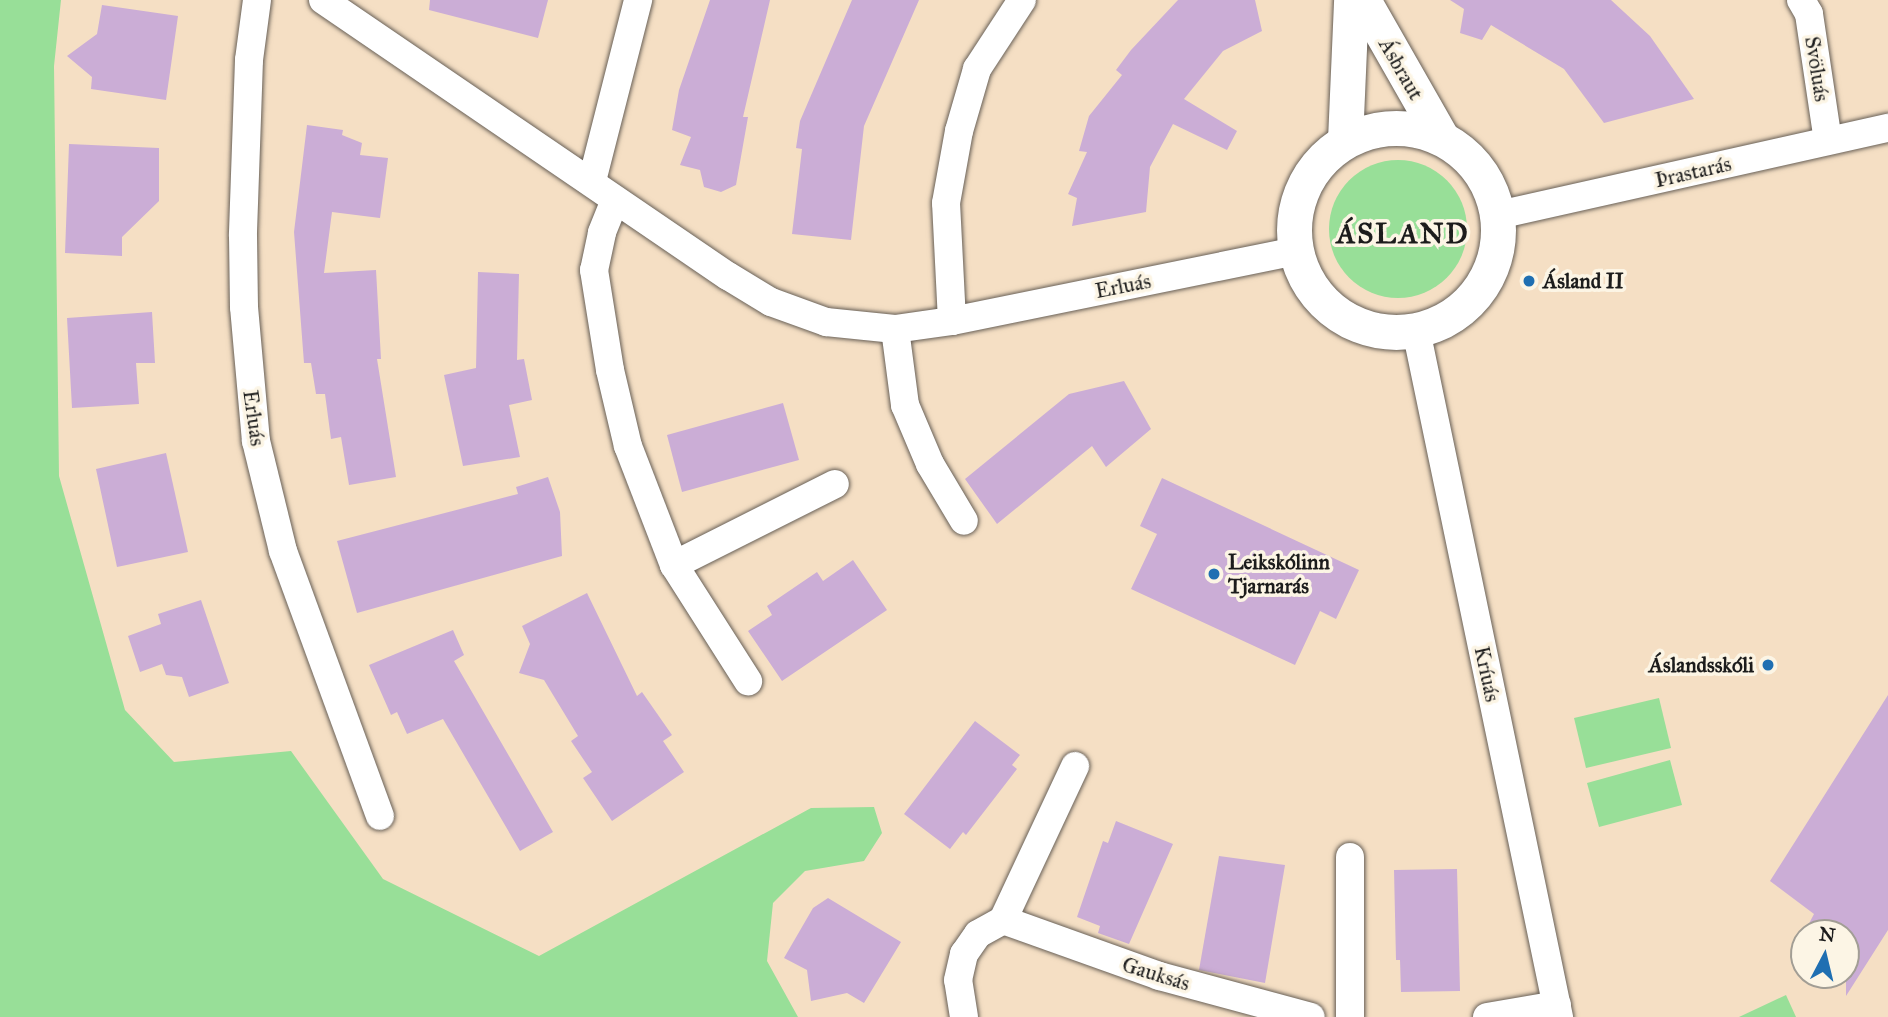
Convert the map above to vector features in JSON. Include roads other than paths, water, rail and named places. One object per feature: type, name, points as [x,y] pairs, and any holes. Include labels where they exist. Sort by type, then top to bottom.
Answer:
[{"type":"street","name":"Erluás","points":[[257,0],[249,60],[243,236],[244,319],[256,441],[283,551],[380,816]]},
{"type":"street","name":"Erluás","points":[[323,0],[592,181],[615,200],[771,302],[826,322],[895,329],[952,321],[1295,251]]},
{"type":"street","points":[[592,181],[638,0]]},
{"type":"street","points":[[952,321],[946,203],[959,131],[977,69],[1022,0]]},
{"type":"street","name":"Ásbraut","points":[[1345,140],[1351,0]]},
{"type":"street","name":"Ásbraut","points":[[1363,0],[1441,137]]},
{"type":"street","name":"Svöluás","points":[[1801,0],[1809,14],[1828,141]]},
{"type":"street","points":[[1409,128],[1441,137],[1468,156],[1488,184],[1497,215],[1495,257],[1469,302],[1445,320],[1416,330],[1384,332],[1353,323],[1326,306],[1313,289],[1295,251],[1293,218],[1302,187],[1320,160],[1345,140],[1376,129],[1409,128]]},
{"type":"street","name":"Þrastarás","points":[[1497,215],[1888,128]]},
{"type":"street","points":[[615,200],[602,233],[594,270],[610,370],[628,446],[674,565],[748,681]]},
{"type":"street","points":[[895,329],[905,405],[930,464],[964,521]]},
{"type":"street","name":"Kríuás","points":[[1416,330],[1558,1011]]},
{"type":"street","points":[[674,565],[835,484]]},
{"type":"street","points":[[964,1017],[958,980],[964,954],[978,934],[1003,920],[1075,766]]},
{"type":"street","points":[[1350,857],[1350,1017]]},
{"type":"street","name":"Gauksás","points":[[1003,920],[1159,976],[1311,1017]]},
{"type":"street","points":[[1488,1017],[1558,1011]]},
{"type":"place","name":"Ásland II","points":[[1529,281]]},
{"type":"place","name":"Leikskólinn Tjarnarás","points":[[1214,574]]},
{"type":"place","name":"Áslandsskóli","points":[[1768,665]]},
{"type":"district","name":"ÁSLAND","points":[[1403,234]]}]
